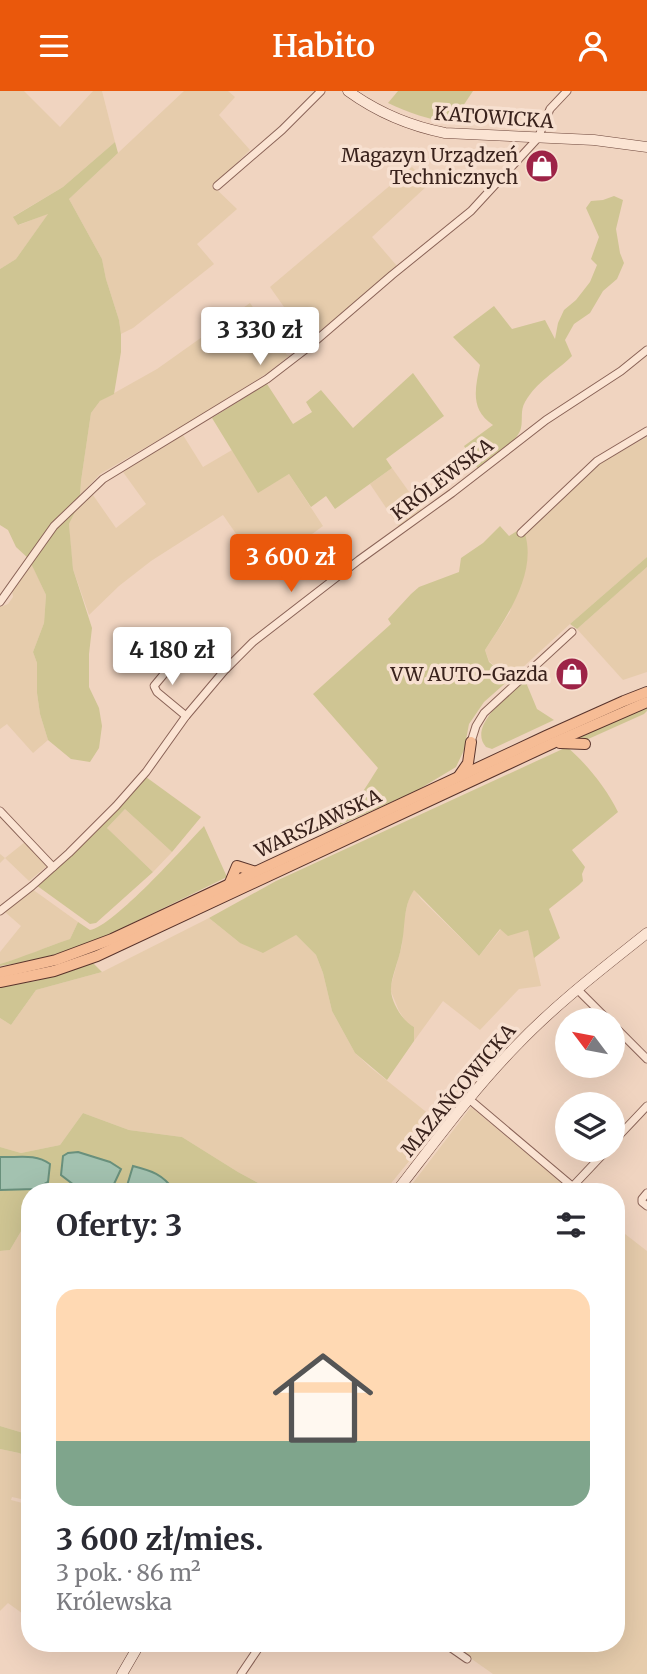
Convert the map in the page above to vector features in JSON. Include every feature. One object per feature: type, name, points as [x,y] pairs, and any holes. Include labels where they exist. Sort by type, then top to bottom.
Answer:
[{"type":"main road","name":"WARSZAWSKA","points":[[0,973],[32,967],[112,939],[229,885],[237,866],[256,872],[647,692]]},
{"type":"main road","name":"WARSZAWSKA","points":[[0,982],[54,971],[121,946],[553,743],[647,702]]},
{"type":"main road","points":[[471,742],[482,757],[501,757]]},
{"type":"main road","points":[[457,778],[468,763],[471,742]]},
{"type":"main road","points":[[553,743],[585,744]]},
{"type":"street","points":[[216,186],[282,130],[321,91]]},
{"type":"street","name":"KATOWICKA","points":[[348,91],[389,115],[426,130],[594,140],[647,147]]},
{"type":"street","points":[[0,602],[54,526],[103,479],[239,398],[289,362],[471,211],[538,138],[550,109],[567,91]]},
{"type":"street","name":"KRÓLEWSKA","points":[[0,911],[90,832],[146,772],[186,716],[240,654],[288,614],[546,420],[647,350]]},
{"type":"street","points":[[521,533],[597,461],[647,431]]},
{"type":"street","points":[[471,742],[484,713],[572,632]]},
{"type":"street","points":[[179,656],[154,686],[157,692],[186,716]]},
{"type":"street","points":[[0,811],[53,867]]},
{"type":"street","name":"MAZAŃCOWICKA","points":[[403,1183],[469,1099],[518,1043],[577,989],[647,933]]},
{"type":"street","points":[[577,989],[596,1008]]},
{"type":"street","points":[[625,1037],[647,1059]]},
{"type":"street","points":[[469,1099],[569,1183]]},
{"type":"street","points":[[625,1129],[647,1106]]},
{"type":"street","points":[[581,1183],[597,1162]]},
{"type":"street","points":[[647,1193],[642,1199],[647,1206]]},
{"type":"street","points":[[122,1674],[135,1652]]},
{"type":"street","points":[[241,1674],[256,1652]]},
{"type":"street","points":[[457,1652],[467,1659]]},
{"type":"shaded area","points":[[0,91],[24,91],[60,127],[93,91],[102,91],[115,142],[63,187],[14,216],[19,225],[49,213],[16,259],[0,269]]},
{"type":"shaded area","points":[[184,91],[228,91],[235,97],[219,115],[250,150],[213,186],[237,209],[197,244],[214,264],[133,328],[121,334],[102,259],[69,199]]},
{"type":"shaded area","points":[[398,91],[473,91],[451,124],[388,103]]},
{"type":"shaded area","points":[[115,142],[118,153],[69,199],[102,259],[121,334],[114,394],[100,401],[91,413],[80,502],[69,524],[73,569],[92,628],[89,687],[99,708],[102,726],[99,748],[90,762],[71,759],[48,740],[40,714],[37,663],[33,652],[44,623],[46,595],[29,559],[16,547],[8,530],[0,525],[0,269],[16,259],[48,214],[18,225],[13,217],[63,187]]},
{"type":"shaded area","points":[[412,167],[429,184],[372,237],[397,266],[308,341],[270,287]]},
{"type":"shaded area","points":[[614,196],[623,200],[616,229],[624,263],[617,279],[603,291],[590,313],[574,324],[565,340],[572,356],[541,382],[523,405],[521,428],[515,439],[478,469],[464,446],[493,425],[477,406],[480,365],[453,337],[494,306],[512,329],[545,320],[555,339],[564,310],[590,282],[597,265],[591,259],[599,237],[586,208],[591,201]]},
{"type":"shaded area","points":[[250,303],[287,355],[290,355],[269,372],[210,410],[100,474],[81,494],[91,413],[100,401],[157,369]]},
{"type":"shaded area","points":[[413,373],[444,416],[386,459],[392,468],[335,509],[326,496],[311,507],[289,474],[258,493],[212,418],[267,384],[293,424],[312,412],[306,402],[321,390],[353,428]]},
{"type":"shaded area","points":[[183,435],[203,467],[232,450],[258,492],[289,474],[323,526],[286,553],[273,534],[248,551],[223,515],[151,561],[119,586],[89,615],[73,569],[69,524],[77,508],[93,495],[116,528],[146,504],[123,472]]},
{"type":"shaded area","points":[[647,437],[647,557],[510,679],[489,661],[485,650],[510,612],[525,534],[599,464]]},
{"type":"shaded area","points":[[392,468],[422,510],[399,527],[370,484]]},
{"type":"shaded area","points":[[500,526],[509,536],[517,531],[525,534],[528,549],[527,565],[517,595],[485,650],[489,662],[510,679],[484,702],[469,724],[464,750],[456,767],[416,791],[317,835],[352,805],[378,768],[313,694],[391,624],[388,619],[411,594],[419,587],[459,572],[461,558],[483,543]]},
{"type":"shaded area","points":[[647,557],[647,567],[577,629],[570,624]]},
{"type":"shaded area","points":[[31,562],[46,595],[44,623],[33,652],[37,663],[40,714],[48,740],[33,753],[7,724],[0,729],[0,607],[8,604],[13,597],[12,590]]},
{"type":"shaded area","points":[[647,567],[647,672],[623,680],[577,629]]},
{"type":"shaded area","points":[[525,680],[537,709],[554,720],[492,749],[486,747],[482,730],[486,720]]},
{"type":"shaded area","points":[[647,706],[644,714],[586,740],[570,739]]},
{"type":"shaded area","points":[[567,747],[596,777],[618,812],[572,850],[585,867],[583,881],[549,909],[560,938],[534,958],[528,930],[508,936],[500,929],[479,956],[414,890],[406,911],[403,941],[391,991],[399,1012],[414,1027],[414,1041],[387,1080],[355,1053],[332,1011],[316,955],[296,935],[263,953],[240,943],[209,918],[276,881]]},
{"type":"shaded area","points":[[146,777],[201,817],[172,852],[125,809],[107,828],[153,872],[96,923],[90,924],[36,885],[93,835]]},
{"type":"shaded area","points":[[125,809],[172,852],[153,872],[107,828]]},
{"type":"shaded area","points":[[204,826],[227,877],[104,937],[60,953],[0,966],[70,939],[78,922],[90,930],[101,925],[131,901]]},
{"type":"shaded area","points":[[25,842],[47,866],[29,881],[5,858]]},
{"type":"shaded area","points":[[32,889],[78,922],[70,939],[0,964],[0,952],[21,926],[5,912]]},
{"type":"shaded area","points":[[414,889],[479,956],[501,929],[528,929],[541,986],[519,989],[480,1030],[443,1001],[414,1041],[414,1027],[407,1023],[399,1011],[390,989],[402,945],[409,898]]},
{"type":"shaded area","points":[[209,918],[240,943],[284,940],[296,935],[316,955],[332,1011],[355,1053],[440,1123],[391,1183],[258,1183],[182,1137],[129,1130],[83,1113],[60,1145],[21,1153],[0,1147],[0,1018],[11,1025],[36,990],[102,972]]},
{"type":"shaded area","points":[[93,963],[102,972],[36,990],[11,1025],[0,1018],[0,987],[36,981]]},
{"type":"shaded area","points":[[471,1107],[562,1183],[413,1183]]},
{"type":"shaded area","points":[[83,1113],[129,1130],[182,1137],[258,1183],[21,1183],[21,1231],[10,1250],[0,1251],[0,1147],[21,1153],[60,1145]]},
{"type":"shaded area","points":[[78,1152],[110,1162],[121,1169],[114,1183],[71,1183],[61,1175],[63,1156]]},
{"type":"shaded area","points":[[0,1157],[32,1157],[50,1164],[46,1183],[21,1183],[21,1189],[0,1190]]},
{"type":"shaded area","points":[[133,1166],[151,1172],[168,1183],[128,1183]]},
{"type":"shaded area","points":[[21,1231],[21,1432],[0,1426],[0,1251],[10,1250]]},
{"type":"shaded area","points":[[625,1234],[647,1251],[647,1674],[493,1674],[462,1652],[625,1652]]},
{"type":"shaded area","points":[[0,1426],[21,1432],[21,1454],[0,1449]]},
{"type":"shaded area","points":[[0,1449],[21,1454],[21,1499],[12,1497],[11,1500],[21,1503],[21,1612],[8,1603],[0,1611]]},
{"type":"place","name":"Magazyn Urządzeń Technicznych","points":[[542,166]]},
{"type":"place","name":"VW AUTO-Gazda","points":[[572,674]]}]
